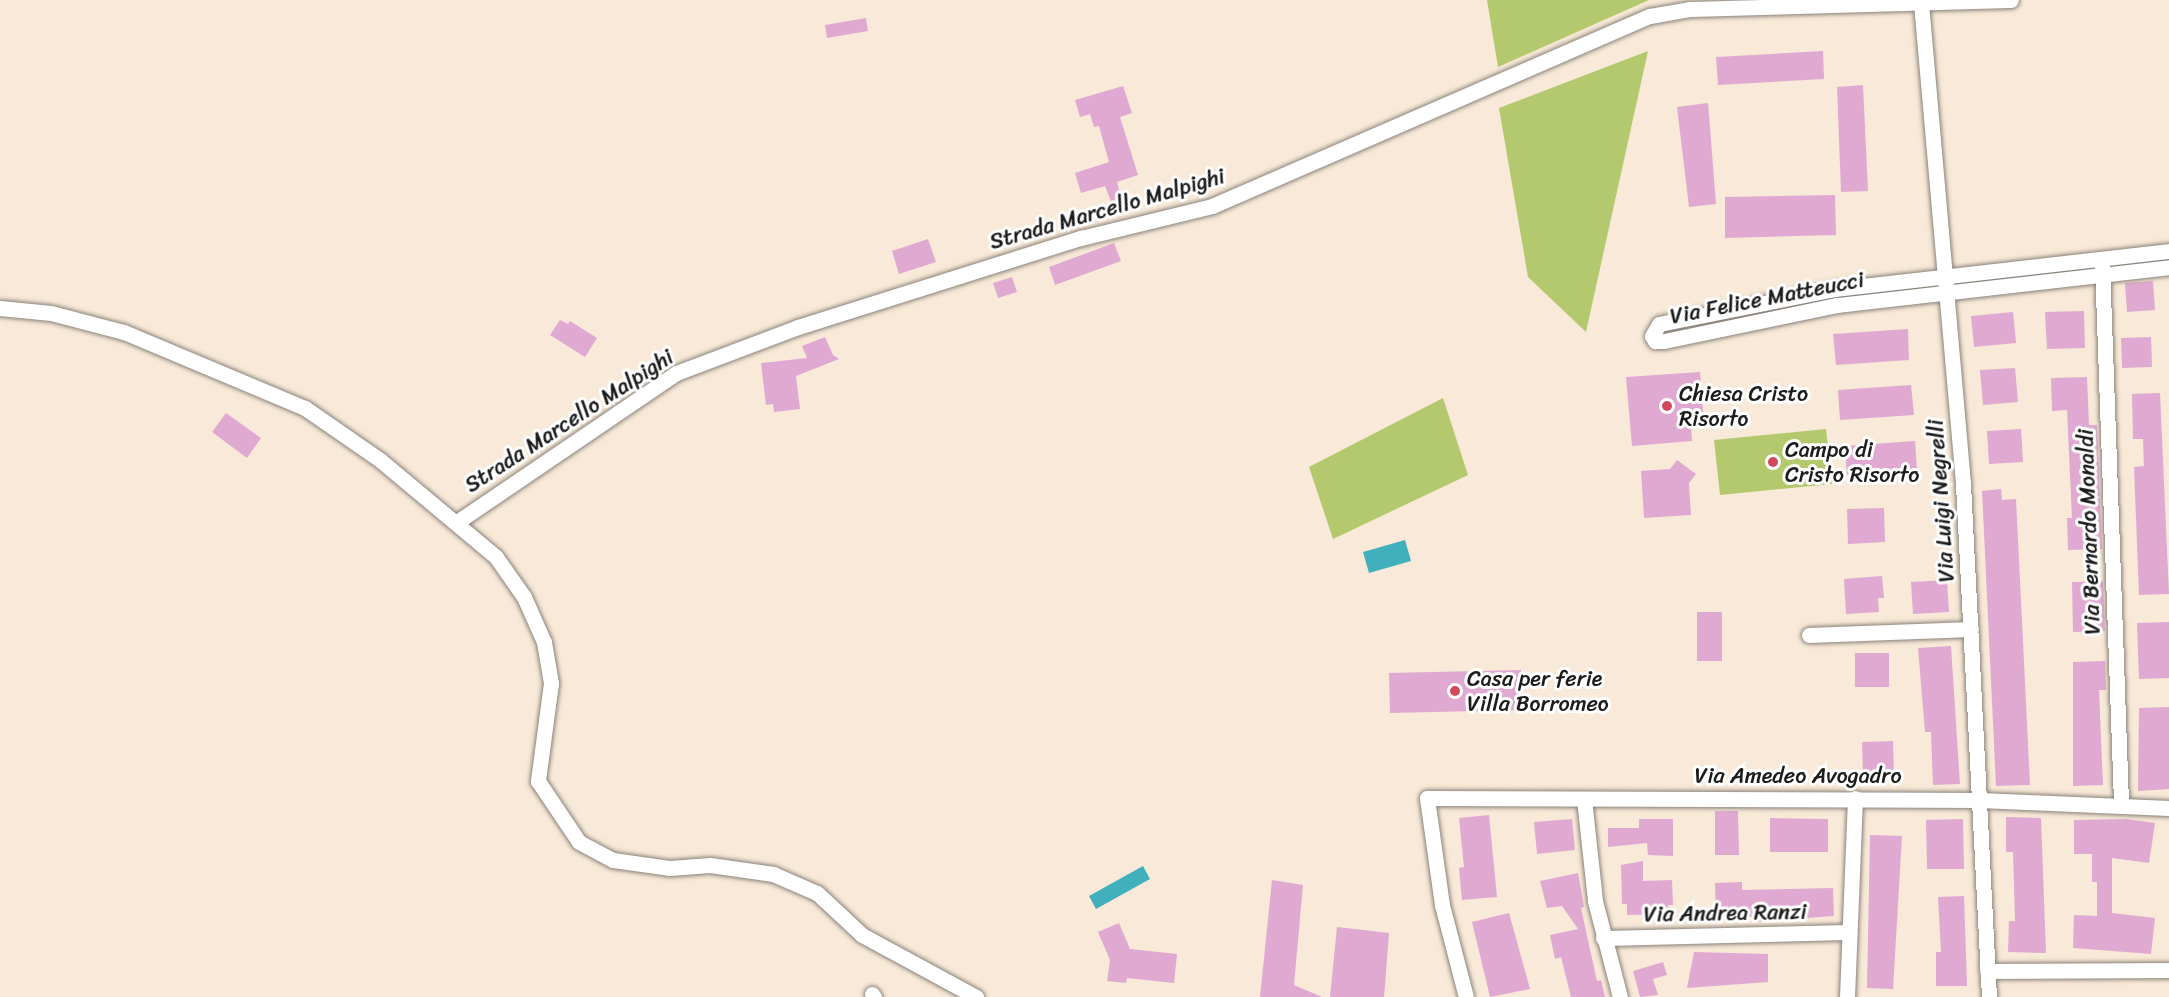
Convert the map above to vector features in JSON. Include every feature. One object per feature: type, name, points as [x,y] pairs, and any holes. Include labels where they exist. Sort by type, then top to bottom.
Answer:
[{"type":"street","name":"Strada Marcello Malpighi","points":[[457,522],[676,373],[798,327],[1081,238],[1212,206],[1616,27],[1650,16],[1690,9],[2011,0]]},
{"type":"street","name":"Via Luigi Negrelli","points":[[1921,3],[1943,276],[1949,291],[1971,628],[1989,997]]},
{"type":"street","name":"Via Felice Matteucci","points":[[2169,251],[1835,289],[1659,324],[1652,336],[1655,341],[1664,341],[1837,305],[2169,267]]},
{"type":"street","name":"Via Bernardo Monaldi","points":[[2102,258],[2121,804]]},
{"type":"street","points":[[0,308],[51,313],[124,332],[305,408],[380,460],[457,522],[496,557],[524,597],[544,642],[551,683],[538,781],[579,842],[614,860],[670,868],[710,865],[773,874],[817,892],[862,935],[976,997]]},
{"type":"street","points":[[1809,635],[1971,628]]},
{"type":"street","name":"Via Amedeo Avogadro","points":[[1466,997],[1442,905],[1427,798],[1855,798],[2121,804],[2169,808]]},
{"type":"street","points":[[1846,997],[1855,798]]},
{"type":"street","points":[[1584,799],[1603,938],[1620,997]]},
{"type":"street","name":"Via Andrea Ranzi","points":[[1603,938],[1849,932]]},
{"type":"street","points":[[1988,971],[2169,970]]},
{"type":"green space","points":[[1487,0],[1649,0],[1498,67]]},
{"type":"green space","points":[[1648,51],[1586,332],[1528,277],[1499,108]]},
{"type":"green space","points":[[1443,398],[1468,475],[1333,539],[1309,467]]},
{"type":"green space","name":"Campo di Cristo Risorto","points":[[1826,429],[1832,484],[1720,495],[1714,440]]},
{"type":"water","points":[[1405,540],[1411,561],[1369,573],[1363,552]]},
{"type":"water","points":[[1143,866],[1150,879],[1096,909],[1089,896]]},
{"type":"building","points":[[866,18],[868,31],[827,38],[825,25]]},
{"type":"building","points":[[1823,51],[1824,79],[1718,85],[1716,57]]},
{"type":"building","points":[[1863,85],[1868,191],[1841,192],[1837,87]]},
{"type":"building","points":[[1123,86],[1132,113],[1120,117],[1138,175],[1117,182],[1124,209],[1115,212],[1105,186],[1081,193],[1075,173],[1109,162],[1099,126],[1094,127],[1090,114],[1080,117],[1075,100]]},
{"type":"building","points":[[1708,103],[1716,204],[1689,207],[1677,107]]},
{"type":"building","points":[[1835,195],[1836,235],[1725,238],[1725,197]]},
{"type":"building","points":[[928,239],[936,262],[899,274],[892,251]]},
{"type":"building","points":[[1114,243],[1121,261],[1055,285],[1049,267]]},
{"type":"building","points":[[1012,277],[1017,292],[998,298],[993,283]]},
{"type":"building","points":[[2153,281],[2155,310],[2127,312],[2125,283]]},
{"type":"building","points":[[2084,311],[2085,348],[2047,349],[2045,312]]},
{"type":"building","points":[[2013,312],[2016,343],[1974,347],[1971,316]]},
{"type":"building","points":[[560,320],[568,324],[570,321],[597,338],[585,357],[550,335]]},
{"type":"building","points":[[1908,329],[1909,360],[1836,365],[1833,334]]},
{"type":"building","points":[[825,337],[833,355],[839,359],[796,376],[800,409],[774,412],[773,404],[766,405],[761,363],[807,358],[802,346]]},
{"type":"building","points":[[2151,337],[2152,367],[2122,368],[2121,338]]},
{"type":"building","points":[[2015,368],[2018,402],[1983,405],[1980,370]]},
{"type":"building","points":[[1700,372],[1703,412],[1690,413],[1692,441],[1632,446],[1626,377]]},
{"type":"building","points":[[2087,377],[2089,425],[2097,425],[2102,549],[2068,550],[2067,518],[2072,518],[2067,410],[2052,411],[2051,378]]},
{"type":"building","points":[[1911,385],[1914,415],[1840,420],[1838,390]]},
{"type":"building","points":[[2160,393],[2169,594],[2139,595],[2134,467],[2144,466],[2143,439],[2133,439],[2132,394]]},
{"type":"building","points":[[226,413],[261,438],[247,458],[212,432]]},
{"type":"building","points":[[2021,429],[2023,462],[1989,464],[1987,431]]},
{"type":"building","points":[[1915,441],[1917,471],[1847,475],[1845,446]]},
{"type":"building","points":[[1677,460],[1696,474],[1689,483],[1691,515],[1644,518],[1641,471],[1670,469]]},
{"type":"building","points":[[2001,489],[2002,500],[2016,499],[2030,785],[1996,786],[1982,491]]},
{"type":"building","points":[[1884,508],[1885,542],[1848,544],[1847,509]]},
{"type":"building","points":[[1882,576],[1884,598],[1878,598],[1879,612],[1846,614],[1844,579]]},
{"type":"building","points":[[1947,580],[1949,612],[1913,614],[1911,582]]},
{"type":"building","points":[[2103,581],[2105,631],[2073,632],[2072,582]]},
{"type":"building","points":[[1697,612],[1722,612],[1722,661],[1697,661]]},
{"type":"building","points":[[2169,622],[2169,678],[2139,679],[2137,623]]},
{"type":"building","points":[[1951,646],[1960,784],[1933,785],[1931,732],[1925,732],[1918,648]]},
{"type":"building","points":[[1855,653],[1889,653],[1889,687],[1855,687]]},
{"type":"building","points":[[2105,661],[2106,690],[2099,690],[2103,785],[2073,786],[2073,662]]},
{"type":"building","name":"Casa per ferie Villa Borromeo","points":[[1521,670],[1521,710],[1390,713],[1389,673]]},
{"type":"building","points":[[2169,707],[2169,789],[2138,791],[2139,708]]},
{"type":"building","points":[[1893,741],[1894,776],[1863,776],[1862,742]]},
{"type":"building","points":[[1715,811],[1738,811],[1739,855],[1715,855]]},
{"type":"building","points":[[1489,815],[1497,897],[1462,900],[1459,868],[1464,867],[1459,818]]},
{"type":"building","points":[[2006,817],[2041,818],[2046,953],[2008,952],[2009,921],[2015,921],[2013,852],[2006,852]]},
{"type":"building","points":[[1770,818],[1828,819],[1828,852],[1770,852]]},
{"type":"building","points":[[1572,819],[1575,850],[1537,854],[1534,822]]},
{"type":"building","points":[[1639,819],[1673,819],[1673,856],[1648,855],[1647,843],[1608,847],[1608,828],[1639,828]]},
{"type":"building","points":[[1963,819],[1964,869],[1927,869],[1926,820]]},
{"type":"building","points":[[2126,819],[2155,823],[2149,863],[2112,858],[2112,913],[2155,918],[2151,954],[2073,948],[2074,915],[2097,916],[2097,882],[2092,882],[2092,854],[2074,854],[2074,820]]},
{"type":"building","points":[[1870,835],[1902,836],[1893,989],[1867,988]]},
{"type":"building","points":[[1643,861],[1643,881],[1672,880],[1673,905],[1668,905],[1668,914],[1627,915],[1627,904],[1622,904],[1621,865]]},
{"type":"building","points":[[1578,873],[1584,907],[1581,908],[1597,981],[1601,980],[1605,997],[1571,997],[1561,957],[1555,959],[1550,935],[1578,929],[1562,906],[1547,908],[1540,881]]},
{"type":"building","points":[[1272,880],[1303,885],[1294,985],[1322,997],[1260,997]]},
{"type":"building","points":[[1742,882],[1742,890],[1833,888],[1834,916],[1757,922],[1757,917],[1716,917],[1715,883]]},
{"type":"building","points":[[1964,896],[1967,986],[1936,986],[1936,952],[1941,952],[1938,897]]},
{"type":"building","points":[[1509,913],[1530,989],[1490,997],[1472,922]]},
{"type":"building","points":[[1119,923],[1130,949],[1177,954],[1174,983],[1127,978],[1126,983],[1107,981],[1110,960],[1098,932]]},
{"type":"building","points":[[1337,927],[1389,933],[1384,997],[1330,997]]},
{"type":"building","points":[[1694,952],[1768,954],[1768,982],[1687,988]]},
{"type":"building","points":[[1663,962],[1667,975],[1653,979],[1658,995],[1640,997],[1633,971]]},
{"type":"place","name":"Chiesa Cristo Risorto","points":[[1667,406]]},
{"type":"place","name":"Campo di Cristo Risorto","points":[[1773,462]]},
{"type":"place","name":"Casa per ferie Villa Borromeo","points":[[1455,691]]}]
